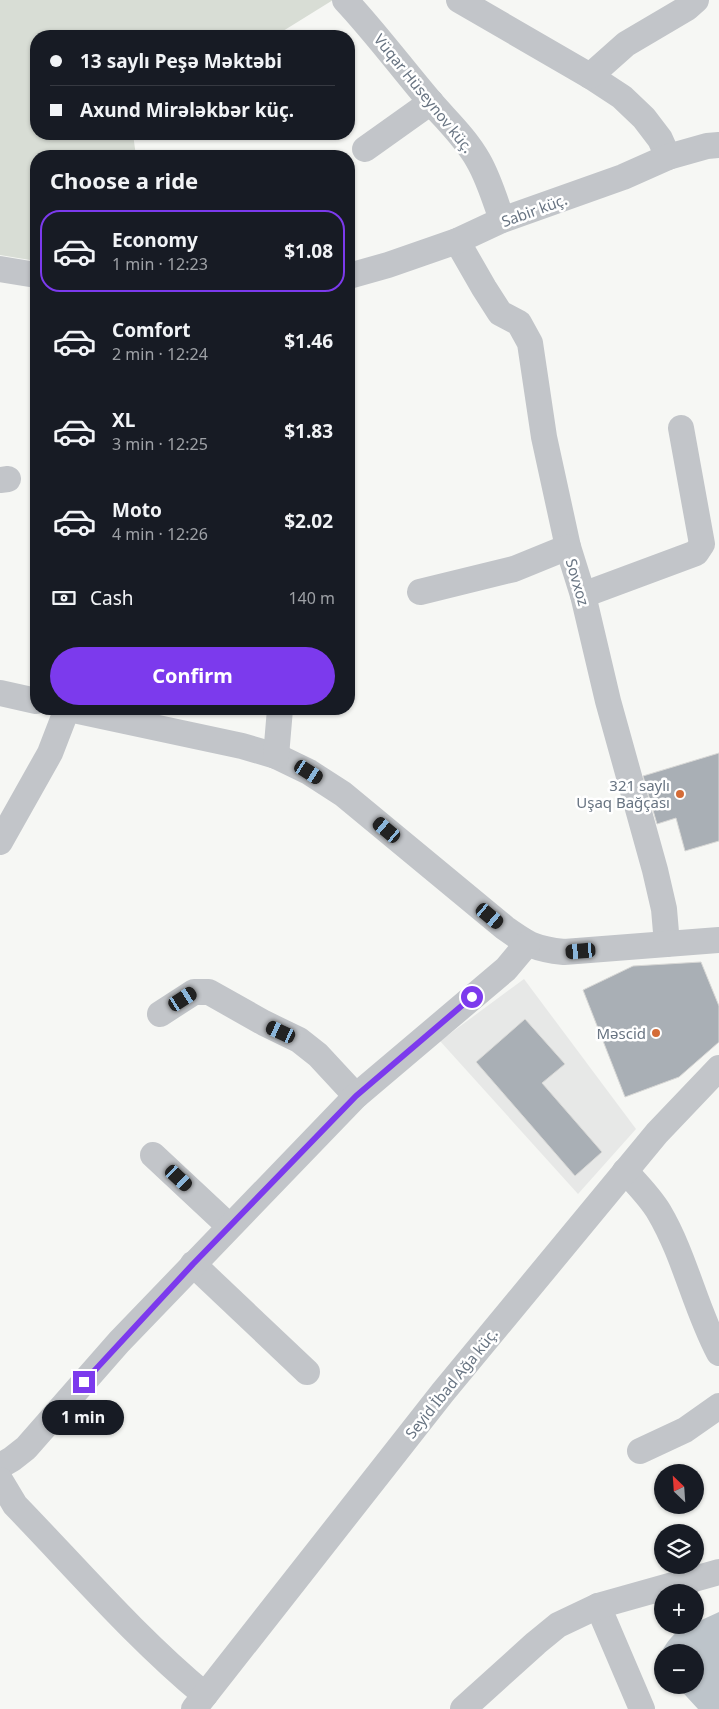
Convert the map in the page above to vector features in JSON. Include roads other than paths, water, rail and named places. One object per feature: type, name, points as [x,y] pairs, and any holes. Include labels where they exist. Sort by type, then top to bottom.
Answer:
[{"type":"street","name":"Vüqar Hüseynov küç.","points":[[345,0],[460,134],[477,159],[489,183],[502,220]]},
{"type":"street","points":[[459,0],[590,76],[622,97],[644,118],[660,139],[668,157]]},
{"type":"street","points":[[590,76],[626,44],[687,8],[696,0]]},
{"type":"street","points":[[365,149],[431,102]]},
{"type":"street","name":"Sabir küç.","points":[[355,274],[457,241],[502,220],[624,177],[668,157],[707,146],[719,145]]},
{"type":"street","name":"Sovxoz","points":[[457,241],[500,313],[519,323],[530,343],[544,437],[568,547],[583,595],[610,710],[660,889],[667,944]]},
{"type":"street","points":[[0,269],[30,274]]},
{"type":"street","points":[[583,595],[696,553],[702,544],[681,428]]},
{"type":"street","points":[[420,592],[514,569],[568,547]]},
{"type":"street","points":[[0,693],[30,700]]},
{"type":"street","points":[[0,842],[50,753],[66,715]]},
{"type":"street","points":[[96,715],[242,746],[276,756],[309,772],[343,794],[505,928],[527,944],[541,950],[564,952],[719,940]]},
{"type":"street","points":[[276,756],[279,715]]},
{"type":"street","points":[[0,1466],[26,1448],[119,1342],[356,1096],[506,969],[527,944]]},
{"type":"street","points":[[160,1014],[194,992],[209,992],[299,1040],[318,1055],[356,1096]]},
{"type":"street","name":"Seyid İbad Ağa küç.","points":[[200,1702],[390,1459],[625,1171],[657,1133],[719,1068]]},
{"type":"street","points":[[153,1155],[229,1226]]},
{"type":"street","points":[[625,1171],[658,1211],[672,1236],[707,1332],[719,1353]]},
{"type":"street","points":[[193,1264],[307,1372]]},
{"type":"street","points":[[640,1451],[685,1430],[719,1406]]},
{"type":"street","points":[[0,1480],[15,1505],[180,1674],[200,1702]]},
{"type":"street","points":[[463,1709],[558,1625],[598,1606],[719,1572]]},
{"type":"street","points":[[598,1606],[642,1709]]},
{"type":"place","name":"321 saylı Uşaq Bağçası","points":[[680,794]]},
{"type":"place","name":"Məscid","points":[[656,1033]]}]
